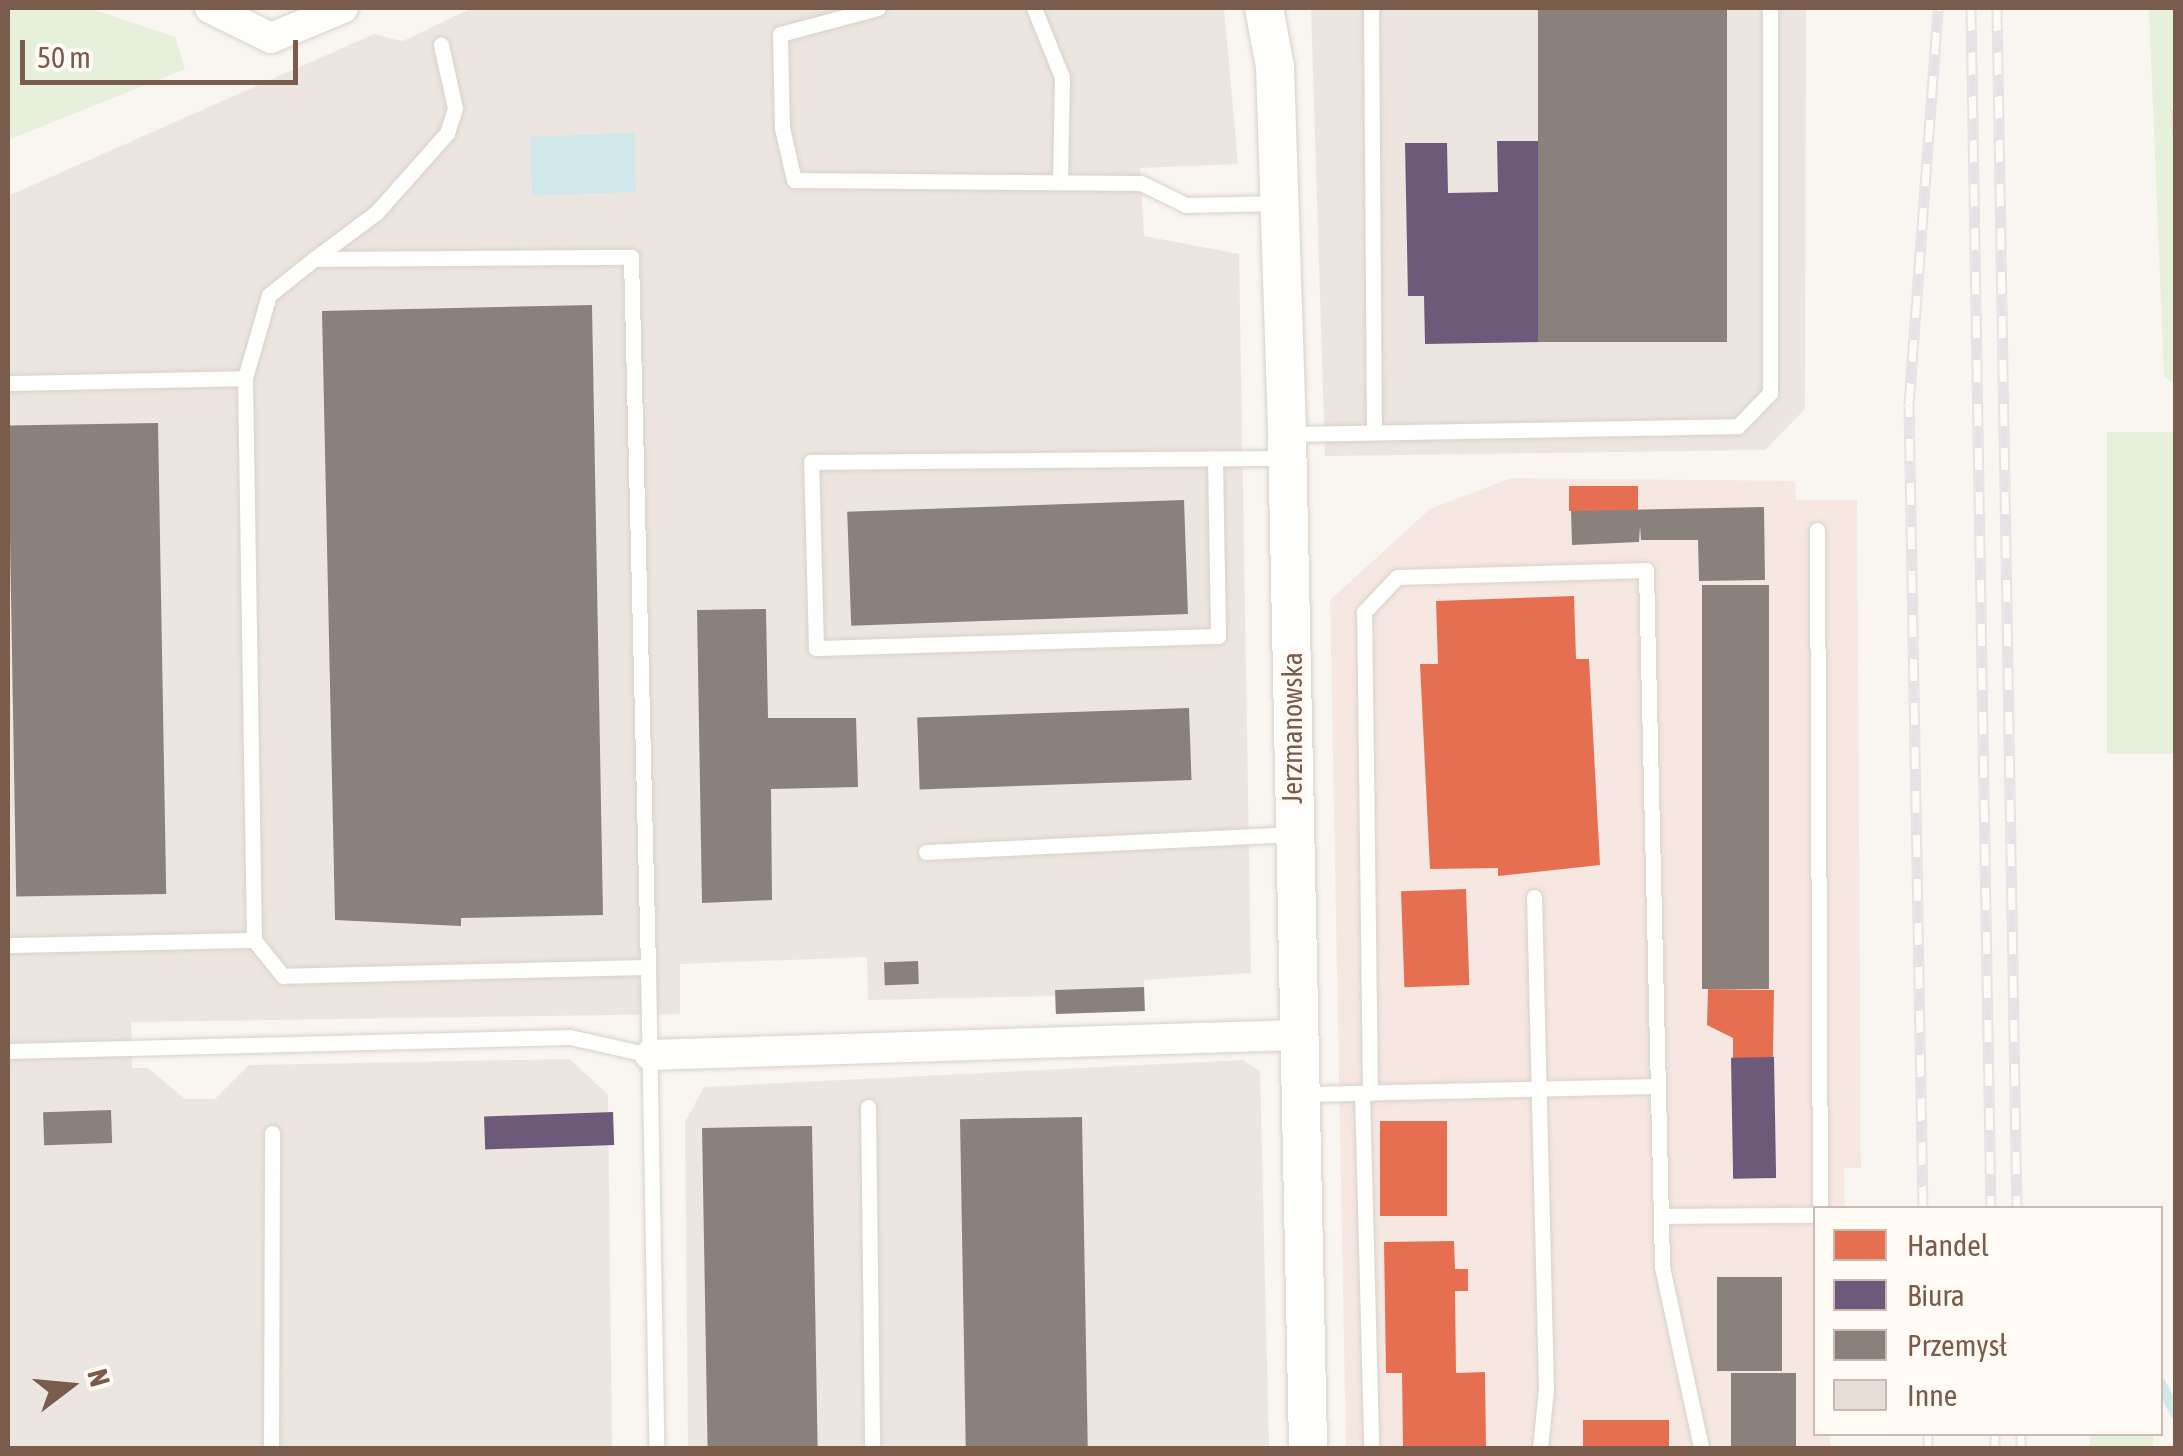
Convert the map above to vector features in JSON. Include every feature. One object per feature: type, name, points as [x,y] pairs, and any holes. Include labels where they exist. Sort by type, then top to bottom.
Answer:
[{"type":"street","points":[[210,8],[270,38],[343,8]]},
{"type":"street","name":"Jerzmanowska","points":[[1264,8],[1280,203],[1288,446],[1292,834],[1308,1448]]},
{"type":"street","points":[[650,1055],[1298,1034]]},
{"type":"lane","points":[[878,8],[780,34],[782,128],[794,180],[1141,183],[1186,205],[1280,203]]},
{"type":"lane","points":[[1034,8],[1062,77],[1060,182]]},
{"type":"lane","points":[[1371,8],[1374,432]]},
{"type":"lane","points":[[1215,459],[1218,636],[816,648],[811,462],[1215,459],[1374,432],[1738,426],[1770,393],[1770,8]]},
{"type":"lane","points":[[441,45],[455,108],[447,133],[376,213],[270,295],[245,378],[254,940],[283,976],[648,966]]},
{"type":"lane","points":[[314,259],[630,257],[656,1448]]},
{"type":"lane","points":[[8,383],[245,378]]},
{"type":"lane","points":[[1818,530],[1820,1206]]},
{"type":"lane","points":[[1370,1448],[1364,612],[1397,577],[1646,570],[1662,1267],[1702,1448]]},
{"type":"lane","points":[[926,852],[1292,834]]},
{"type":"lane","points":[[1534,897],[1534,1090],[1546,1389],[1540,1448]]},
{"type":"lane","points":[[8,945],[254,940]]},
{"type":"lane","points":[[8,1051],[570,1038],[650,1055]]},
{"type":"lane","points":[[1299,1094],[1656,1086]]},
{"type":"lane","points":[[868,1107],[872,1448]]},
{"type":"lane","points":[[271,1448],[272,1133]]},
{"type":"lane","points":[[1661,1216],[1813,1215]]},
{"type":"shaded area","points":[[472,8],[1224,8],[1238,164],[1140,168],[1144,236],[1239,254],[1251,973],[1144,980],[1145,1011],[1056,1013],[1055,996],[868,1000],[867,957],[680,964],[680,1014],[131,1022],[132,1068],[148,1068],[185,1099],[215,1099],[249,1065],[570,1059],[608,1095],[612,1448],[8,1448],[8,196],[374,34],[403,41]]},
{"type":"shaded area","points":[[1311,8],[1806,8],[1805,409],[1765,450],[1325,456]]},
{"type":"shaded area","points":[[1511,478],[1795,481],[1796,500],[1857,500],[1861,1168],[1844,1168],[1845,1206],[1813,1206],[1813,1436],[1829,1436],[1831,1448],[1346,1448],[1330,600],[1430,509]]},
{"type":"shaded area","points":[[1243,1060],[1260,1071],[1269,1448],[688,1448],[685,1122],[704,1087]]},
{"type":"green space","points":[[8,8],[89,8],[175,37],[185,69],[8,140]]},
{"type":"green space","points":[[2149,8],[2175,8],[2175,386],[2164,376]]},
{"type":"green space","points":[[2107,432],[2175,432],[2175,754],[2107,754]]},
{"type":"green space","points":[[2090,1436],[2153,1436],[2153,1448],[2090,1448]]},
{"type":"water","points":[[634,133],[636,192],[532,196],[530,137]]},
{"type":"building: Handel","points":[[1569,486],[1638,486],[1638,511],[1569,511]]},
{"type":"building: Handel","points":[[1574,596],[1576,659],[1589,659],[1600,865],[1498,876],[1498,868],[1430,869],[1420,664],[1438,664],[1436,601]]},
{"type":"building: Handel","points":[[1466,889],[1469,985],[1404,987],[1401,891]]},
{"type":"building: Handel","points":[[1708,989],[1774,990],[1773,1058],[1733,1058],[1733,1038],[1707,1025]]},
{"type":"building: Handel","points":[[1380,1121],[1447,1121],[1447,1216],[1380,1216]]},
{"type":"building: Handel","points":[[1454,1241],[1455,1269],[1468,1269],[1468,1291],[1455,1291],[1456,1373],[1485,1372],[1486,1448],[1403,1448],[1402,1373],[1386,1373],[1384,1242]]},
{"type":"building: Handel","points":[[1583,1420],[1669,1420],[1669,1448],[1583,1448]]},
{"type":"building: Biura","points":[[1497,141],[1541,141],[1544,342],[1425,344],[1424,296],[1408,296],[1405,143],[1447,143],[1448,193],[1498,192]]},
{"type":"building: Biura","points":[[1774,1057],[1776,1178],[1733,1179],[1731,1058]]},
{"type":"building: Biura","points":[[613,1112],[614,1145],[485,1149],[484,1117]]},
{"type":"building: Przemysł","points":[[1538,8],[1727,8],[1727,342],[1538,342]]},
{"type":"building: Przemysł","points":[[592,305],[603,915],[461,918],[461,926],[335,920],[322,311]]},
{"type":"building: Przemysł","points":[[158,423],[166,894],[16,897],[8,426]]},
{"type":"building: Przemysł","points":[[1184,500],[1188,614],[851,626],[847,512]]},
{"type":"building: Przemysł","points":[[1764,507],[1765,580],[1699,581],[1698,540],[1641,540],[1640,526],[1639,542],[1572,545],[1571,511]]},
{"type":"building: Przemysł","points":[[1702,585],[1769,585],[1769,989],[1702,989]]},
{"type":"building: Przemysł","points":[[766,609],[768,718],[856,718],[858,787],[771,789],[772,900],[702,903],[697,610]]},
{"type":"building: Przemysł","points":[[1189,708],[1192,780],[920,789],[917,717]]},
{"type":"building: Przemysł","points":[[918,961],[919,984],[885,985],[884,962]]},
{"type":"building: Przemysł","points":[[1144,987],[1145,1011],[1056,1014],[1055,990]]},
{"type":"building: Przemysł","points":[[111,1110],[112,1143],[44,1145],[43,1112]]},
{"type":"building: Przemysł","points":[[1082,1117],[1088,1448],[966,1448],[960,1119]]},
{"type":"building: Przemysł","points":[[812,1126],[818,1448],[708,1448],[702,1128]]},
{"type":"building: Przemysł","points":[[1717,1277],[1782,1277],[1782,1371],[1717,1371]]},
{"type":"building: Przemysł","points":[[1731,1373],[1796,1373],[1796,1448],[1731,1448]]},
{"type":"building: Inne","points":[[2171,110],[2176,110],[2176,135],[2172,135]]},
{"type":"waterway","points":[[2163,1389],[2176,1415]]},
{"type":"railway","points":[[1923,1206],[1909,405],[1938,8]]},
{"type":"railway","points":[[1971,8],[1991,1206]]},
{"type":"railway","points":[[1997,8],[2017,1206]]},
{"type":"railway","points":[[1928,1436],[1928,1448]]},
{"type":"railway","points":[[1995,1436],[1995,1448]]},
{"type":"railway","points":[[2021,1436],[2021,1448]]}]
